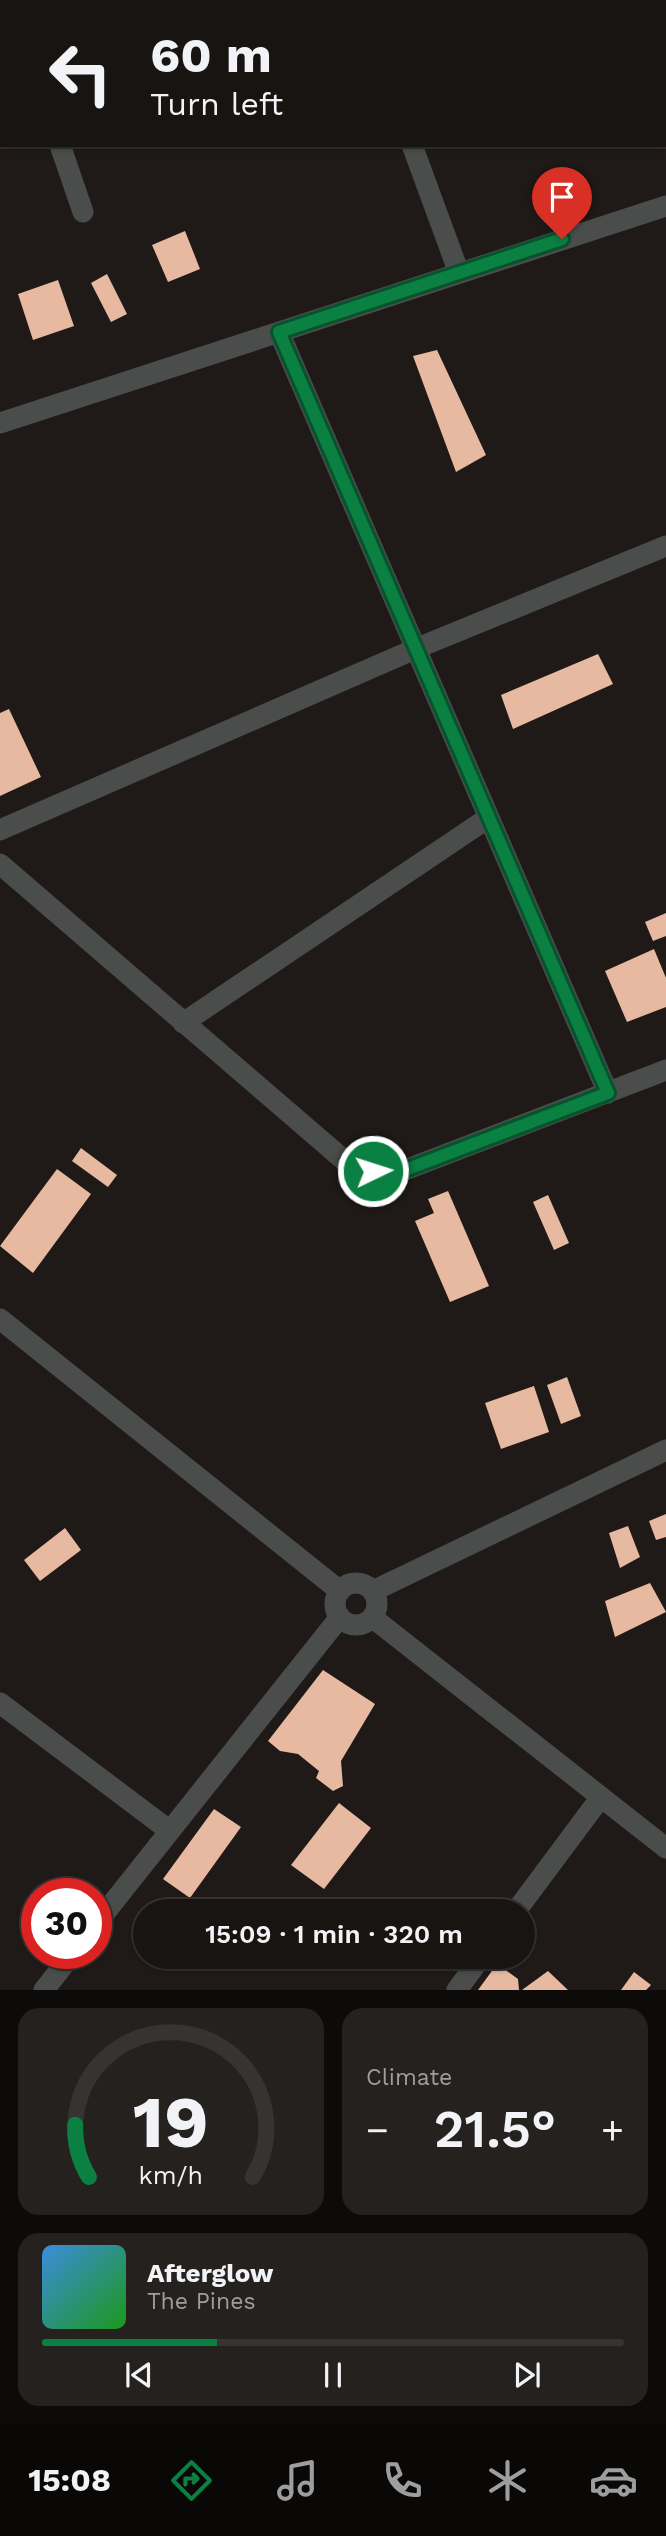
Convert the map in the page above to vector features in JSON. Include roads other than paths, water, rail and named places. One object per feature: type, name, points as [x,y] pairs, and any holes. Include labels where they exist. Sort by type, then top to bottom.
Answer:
[{"type":"street","points":[[61,147],[83,212]]},
{"type":"street","points":[[413,147],[459,273]]},
{"type":"street","points":[[0,423],[666,206]]},
{"type":"street","points":[[279,332],[608,1093]]},
{"type":"street","points":[[0,830],[415,649],[666,546]]},
{"type":"street","points":[[183,1023],[488,818]]},
{"type":"street","points":[[2,869],[345,1161],[373,1171],[397,1173],[666,1070]]},
{"type":"street","points":[[0,1319],[340,1591]]},
{"type":"street","points":[[373,1591],[666,1450]]},
{"type":"street","points":[[357,1583],[373,1591],[377,1609],[373,1618],[356,1626],[340,1617],[336,1600],[340,1591],[357,1583]]},
{"type":"street","points":[[112,1904],[340,1617]]},
{"type":"street","points":[[373,1618],[666,1849]]},
{"type":"street","points":[[0,1703],[170,1831]]},
{"type":"street","points":[[525,1899],[601,1797]]},
{"type":"street","points":[[44,1990],[60,1969]]},
{"type":"street","points":[[457,1990],[472,1969]]}]
